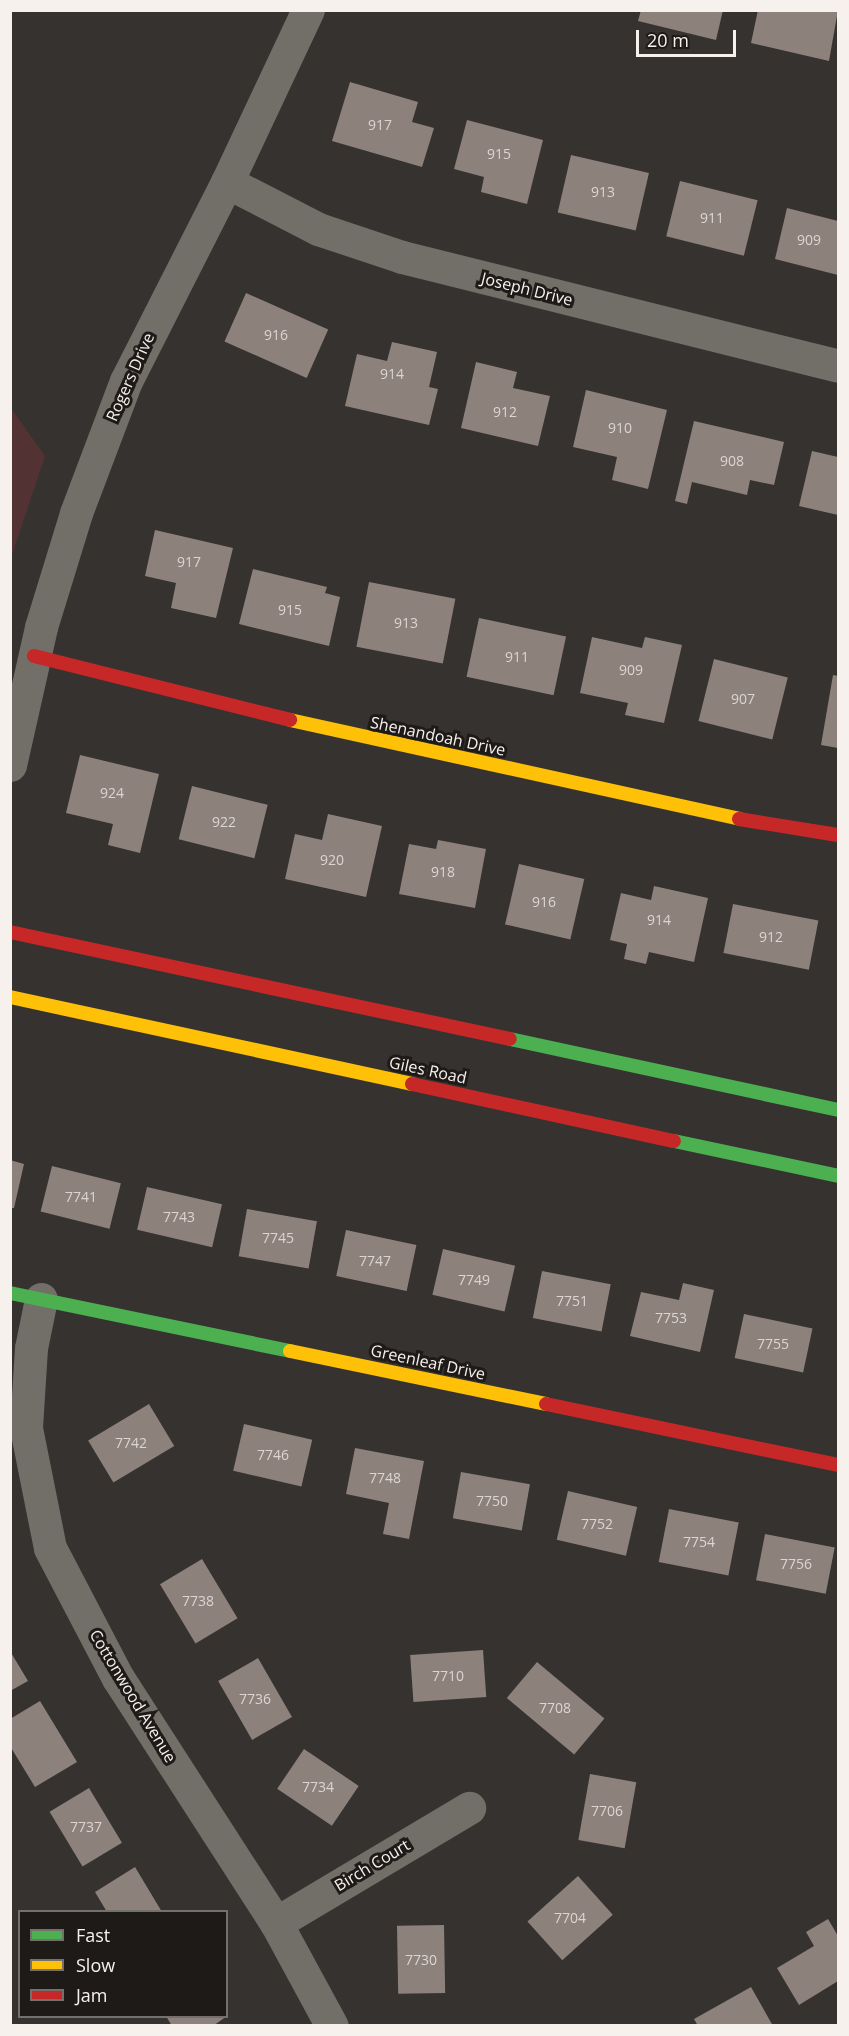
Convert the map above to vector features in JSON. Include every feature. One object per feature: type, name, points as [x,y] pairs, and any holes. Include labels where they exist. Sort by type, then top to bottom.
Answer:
[{"type":"main road","name":"Shenandoah Drive","points":[[34,657],[285,719],[735,818],[838,835]]},
{"type":"main road","points":[[10,932],[838,1110]]},
{"type":"main road","name":"Giles Road","points":[[10,997],[838,1176]]},
{"type":"main road","name":"Greenleaf Drive","points":[[26,1296],[838,1465]]},
{"type":"street","name":"Rogers Drive","points":[[10,765],[34,657],[76,513],[126,381],[227,182],[308,10]]},
{"type":"street","name":"Joseph Drive","points":[[227,182],[318,229],[402,256],[838,366]]},
{"type":"street","name":"Cottonwood Avenue","points":[[26,1296],[31,1348],[26,1428],[50,1548],[118,1678],[276,1923],[332,2025]]},
{"type":"street","name":"Birch Court","points":[[276,1923],[469,1808]]},
{"type":"shaded area","points":[[11,408],[45,456],[11,558]]},
{"type":"building","points":[[641,10],[723,10],[716,40],[638,21]]},
{"type":"building","points":[[758,10],[838,10],[829,61],[751,43]]},
{"type":"building","points":[[350,82],[418,102],[412,122],[434,128],[422,167],[332,141]]},
{"type":"building","points":[[467,120],[543,140],[527,204],[481,192],[484,177],[454,169]]},
{"type":"building","points":[[571,155],[649,173],[636,230],[558,212]]},
{"type":"building","points":[[680,181],[758,200],[744,256],[666,236]]},
{"type":"building","points":[[787,208],[838,221],[838,275],[775,259]]},
{"type":"building","points":[[246,293],[328,330],[307,378],[224,341]]},
{"type":"building","points":[[392,342],[437,352],[429,387],[438,389],[429,425],[345,406],[357,354],[387,361]]},
{"type":"building","points":[[476,362],[517,372],[513,388],[550,396],[538,446],[461,428]]},
{"type":"building","points":[[586,390],[667,410],[648,489],[612,480],[617,457],[573,447]]},
{"type":"building","points":[[694,421],[784,442],[774,485],[750,480],[747,495],[692,482],[687,504],[675,501]]},
{"type":"building","points":[[812,451],[838,457],[838,515],[799,506]]},
{"type":"building","points":[[155,530],[233,548],[216,618],[171,608],[176,583],[145,576]]},
{"type":"building","points":[[253,569],[327,587],[325,593],[340,597],[329,646],[239,624]]},
{"type":"building","points":[[369,582],[455,599],[443,664],[356,647]]},
{"type":"building","points":[[479,618],[566,637],[554,695],[467,677]]},
{"type":"building","points":[[592,637],[642,648],[645,637],[682,645],[664,723],[625,715],[628,703],[580,693]]},
{"type":"building","points":[[714,659],[788,677],[772,739],[699,721]]},
{"type":"building","points":[[833,675],[838,676],[838,748],[821,745]]},
{"type":"building","points":[[80,755],[159,774],[140,853],[108,845],[113,824],[66,813]]},
{"type":"building","points":[[192,786],[268,805],[254,858],[179,839]]},
{"type":"building","points":[[328,814],[382,826],[366,897],[285,879],[295,834],[322,840]]},
{"type":"building","points":[[438,840],[486,849],[475,908],[399,894],[409,844],[436,849]]},
{"type":"building","points":[[519,864],[584,879],[570,939],[505,924]]},
{"type":"building","points":[[654,886],[708,898],[694,962],[649,952],[646,964],[624,959],[627,944],[610,940],[621,893],[651,900]]},
{"type":"building","points":[[733,904],[818,921],[809,970],[723,953]]},
{"type":"building","points":[[10,1160],[24,1164],[14,1208],[10,1208]]},
{"type":"building","points":[[52,1166],[121,1183],[110,1229],[41,1212]]},
{"type":"building","points":[[147,1187],[222,1204],[212,1247],[137,1230]]},
{"type":"building","points":[[247,1209],[317,1221],[309,1269],[239,1256]]},
{"type":"building","points":[[346,1230],[416,1245],[407,1291],[336,1276]]},
{"type":"building","points":[[443,1249],[515,1266],[505,1311],[432,1295]]},
{"type":"building","points":[[542,1271],[611,1284],[602,1331],[533,1318]]},
{"type":"building","points":[[683,1283],[714,1290],[700,1352],[630,1336],[641,1292],[679,1300]]},
{"type":"building","points":[[744,1314],[812,1329],[803,1373],[735,1358]]},
{"type":"building","points":[[149,1404],[174,1446],[113,1483],[88,1441]]},
{"type":"building","points":[[244,1424],[312,1440],[301,1487],[233,1471]]},
{"type":"building","points":[[355,1448],[424,1461],[409,1539],[383,1534],[389,1503],[346,1494]]},
{"type":"building","points":[[461,1472],[530,1484],[522,1530],[453,1518]]},
{"type":"building","points":[[568,1491],[637,1507],[626,1556],[557,1540]]},
{"type":"building","points":[[669,1509],[739,1523],[728,1576],[659,1562]]},
{"type":"building","points":[[765,1534],[835,1548],[826,1594],[756,1580]]},
{"type":"building","points":[[202,1559],[238,1618],[196,1643],[160,1584]]},
{"type":"building","points":[[483,1650],[486,1697],[413,1702],[410,1655]]},
{"type":"building","points":[[10,1651],[28,1681],[10,1691]]},
{"type":"building","points":[[258,1658],[292,1717],[252,1740],[218,1681]]},
{"type":"building","points":[[537,1662],[604,1719],[574,1755],[507,1698]]},
{"type":"building","points":[[40,1701],[77,1762],[35,1787],[10,1746],[10,1719]]},
{"type":"building","points":[[304,1749],[359,1786],[332,1826],[277,1789]]},
{"type":"building","points":[[590,1774],[636,1782],[625,1848],[578,1840]]},
{"type":"building","points":[[89,1788],[122,1843],[83,1867],[50,1812]]},
{"type":"building","points":[[135,1867],[161,1910],[106,1910],[95,1892]]},
{"type":"building","points":[[578,1876],[613,1915],[562,1960],[527,1922]]},
{"type":"building","points":[[828,1919],[838,1936],[838,1981],[799,2005],[777,1968],[814,1946],[806,1932]]},
{"type":"building","points":[[444,1925],[445,1993],[398,1994],[397,1926]]},
{"type":"building","points":[[751,1987],[773,2026],[698,2026],[694,2019]]},
{"type":"building","points":[[167,2018],[224,2018],[213,2026],[172,2026]]},
{"type":"traffic: fast","points":[[510,1039],[838,1110]]},
{"type":"traffic: fast","points":[[674,1141],[838,1176]]},
{"type":"traffic: fast","points":[[10,1293],[290,1351]]},
{"type":"traffic: slow","points":[[290,720],[739,819]]},
{"type":"traffic: slow","points":[[10,997],[412,1084]]},
{"type":"traffic: slow","points":[[290,1351],[546,1404]]},
{"type":"traffic: jam","points":[[34,656],[290,720]]},
{"type":"traffic: jam","points":[[739,819],[838,835]]},
{"type":"traffic: jam","points":[[10,932],[510,1039]]},
{"type":"traffic: jam","points":[[412,1084],[674,1141]]},
{"type":"traffic: jam","points":[[546,1404],[838,1465]]}]
